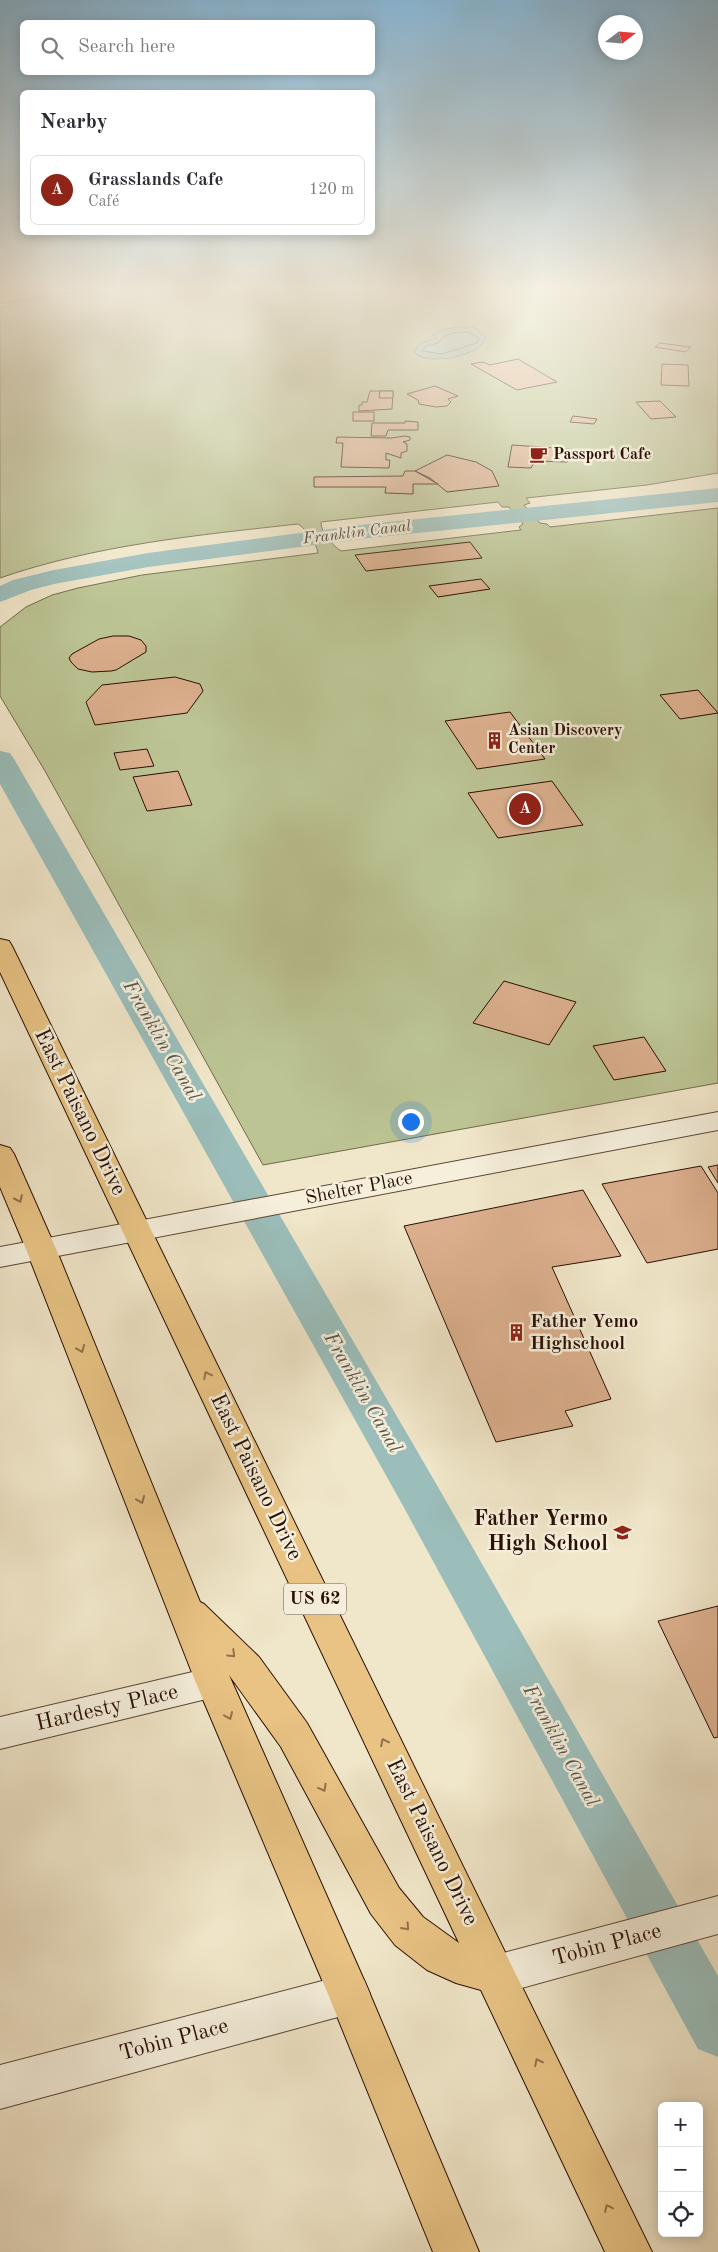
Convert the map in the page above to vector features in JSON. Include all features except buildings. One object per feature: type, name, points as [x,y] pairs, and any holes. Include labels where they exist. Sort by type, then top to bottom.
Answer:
[{"type":"main road","name":"East Paisano Drive","points":[[0,946],[629,2252]]},
{"type":"main road","points":[[0,1154],[41,1249],[214,1682],[349,1994],[456,2252]]},
{"type":"main road","points":[[184,1608],[246,1668],[294,1735],[385,1901],[409,1931],[449,1960],[496,1975]]},
{"type":"street","name":"Shelter Place","points":[[0,1257],[718,1121]]},
{"type":"street","name":"Hardesty Place","points":[[0,1733],[214,1682]]},
{"type":"street","name":"Tobin Place","points":[[496,1975],[718,1914]]},
{"type":"street","name":"Tobin Place","points":[[0,2087],[349,1994]]},
{"type":"green space","points":[[0,391],[718,391],[718,473],[647,485],[526,498],[530,503],[524,505],[540,523],[547,524],[550,527],[718,508],[718,1083],[263,1165],[45,771],[0,696],[0,627],[26,607],[52,595],[78,588],[142,575],[318,553],[315,545],[311,537],[298,524],[185,537],[110,549],[73,557],[0,578]],"holes":[[[498,502],[502,507],[509,507],[523,524],[519,527],[521,530],[341,551],[328,538],[321,526],[321,522]]]},
{"type":"waterway","name":"Franklin Canal","points":[[0,595],[22,585],[54,577],[148,560],[369,531],[718,495]]},
{"type":"waterway","name":"Franklin Canal","points":[[0,759],[418,1492],[718,2030]]},
{"type":"place","name":"Passport Cafe","points":[[539,455]]},
{"type":"place","name":"Asian Discovery Center","points":[[494,740]]},
{"type":"place","name":"Grasslands Cafe","points":[[525,809]]},
{"type":"place","name":"Father Yemo Highschool","points":[[516,1333]]},
{"type":"place","name":"Father Yermo High School","points":[[622,1532]]}]
